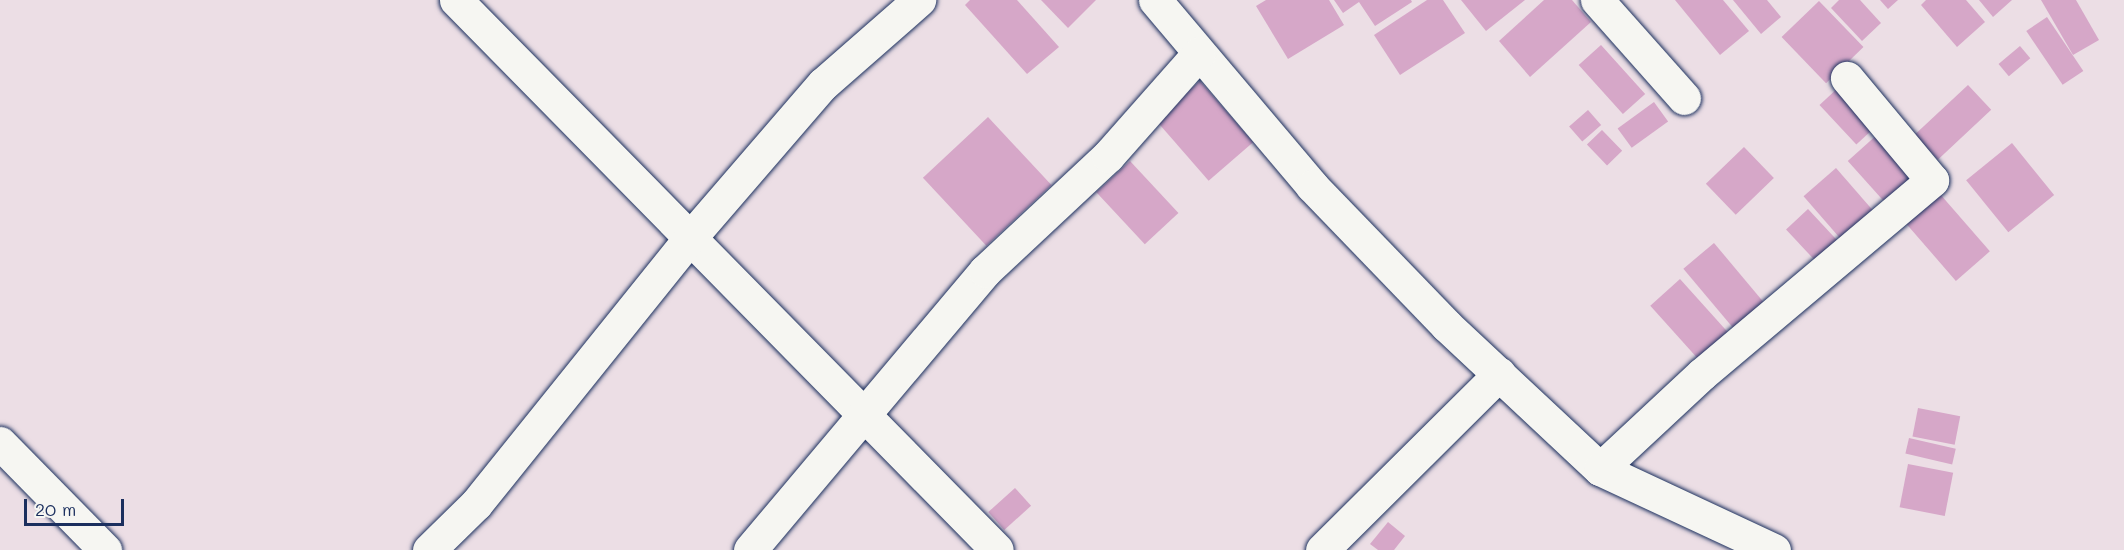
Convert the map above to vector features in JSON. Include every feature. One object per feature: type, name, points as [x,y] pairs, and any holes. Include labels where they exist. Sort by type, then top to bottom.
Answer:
[{"type":"street","points":[[456,0],[860,415],[997,550]]},
{"type":"street","points":[[429,550],[476,504],[689,239],[823,84],[919,0]]},
{"type":"street","points":[[1155,0],[1312,186],[1498,374],[1600,469],[1774,550]]},
{"type":"street","points":[[1597,0],[1684,98]]},
{"type":"street","points":[[750,550],[860,415],[985,271],[1108,156],[1199,53]]},
{"type":"street","points":[[1600,469],[1702,374],[1932,180],[1847,78]]},
{"type":"street","points":[[1322,550],[1498,374]]},
{"type":"street","points":[[0,443],[105,550]]},
{"type":"building","points":[[970,0],[1017,0],[1059,47],[1027,74],[965,5]]},
{"type":"building","points":[[1041,0],[1096,0],[1068,28]]},
{"type":"building","points":[[1266,0],[1329,0],[1344,25],[1288,59],[1256,6]]},
{"type":"building","points":[[1334,0],[1411,0],[1412,2],[1375,26],[1359,2],[1343,13]]},
{"type":"building","points":[[1427,0],[1443,0],[1465,33],[1400,75],[1374,35]]},
{"type":"building","points":[[1461,0],[1525,0],[1486,31]]},
{"type":"building","points":[[1544,0],[1572,0],[1591,22],[1530,77],[1499,41]]},
{"type":"building","points":[[1675,0],[1723,0],[1749,31],[1720,55]]},
{"type":"building","points":[[1733,0],[1767,0],[1781,17],[1761,34]]},
{"type":"building","points":[[1839,0],[1860,0],[1881,23],[1862,41],[1831,8]]},
{"type":"building","points":[[1880,0],[1898,0],[1888,9]]},
{"type":"building","points":[[1926,0],[1966,0],[1985,22],[1957,47],[1921,5]]},
{"type":"building","points":[[1979,0],[2012,0],[1993,17]]},
{"type":"building","points":[[2041,0],[2076,0],[2099,40],[2073,55]]},
{"type":"building","points":[[1819,1],[1863,47],[1826,83],[1782,37]]},
{"type":"building","points":[[2047,17],[2083,71],[2063,85],[2026,31]]},
{"type":"building","points":[[1601,45],[1645,94],[1623,114],[1579,65]]},
{"type":"building","points":[[2020,46],[2030,58],[2009,76],[1999,64]]},
{"type":"building","points":[[1200,81],[1253,142],[1209,181],[1155,120]]},
{"type":"building","points":[[1968,85],[1991,110],[1938,160],[1915,135]]},
{"type":"building","points":[[1840,86],[1877,125],[1856,145],[1820,105]]},
{"type":"building","points":[[1654,102],[1668,121],[1632,148],[1618,128]]},
{"type":"building","points":[[1588,110],[1601,125],[1582,141],[1569,126]]},
{"type":"building","points":[[988,117],[1051,185],[986,246],[923,178]]},
{"type":"building","points":[[1602,130],[1622,151],[1607,165],[1587,145]]},
{"type":"building","points":[[1879,133],[1917,175],[1886,203],[1848,161]]},
{"type":"building","points":[[2012,143],[2054,195],[2008,232],[1966,180]]},
{"type":"building","points":[[1744,147],[1774,178],[1736,215],[1706,184]]},
{"type":"building","points":[[1130,161],[1178,213],[1145,244],[1096,192]]},
{"type":"building","points":[[1836,168],[1873,211],[1841,239],[1804,196]]},
{"type":"building","points":[[1940,194],[1990,251],[1956,281],[1906,224]]},
{"type":"building","points":[[1808,209],[1839,242],[1817,262],[1786,229]]},
{"type":"building","points":[[1714,243],[1771,310],[1740,336],[1683,269]]},
{"type":"building","points":[[1680,279],[1736,341],[1706,368],[1650,306]]},
{"type":"building","points":[[1918,408],[1960,416],[1955,445],[1912,436]]},
{"type":"building","points":[[1909,438],[1956,449],[1952,464],[1905,454]]},
{"type":"building","points":[[1908,464],[1953,473],[1945,516],[1900,507]]},
{"type":"building","points":[[1015,488],[1031,506],[1004,530],[988,512]]},
{"type":"building","points":[[1388,522],[1405,536],[1394,550],[1378,550],[1370,544]]}]
